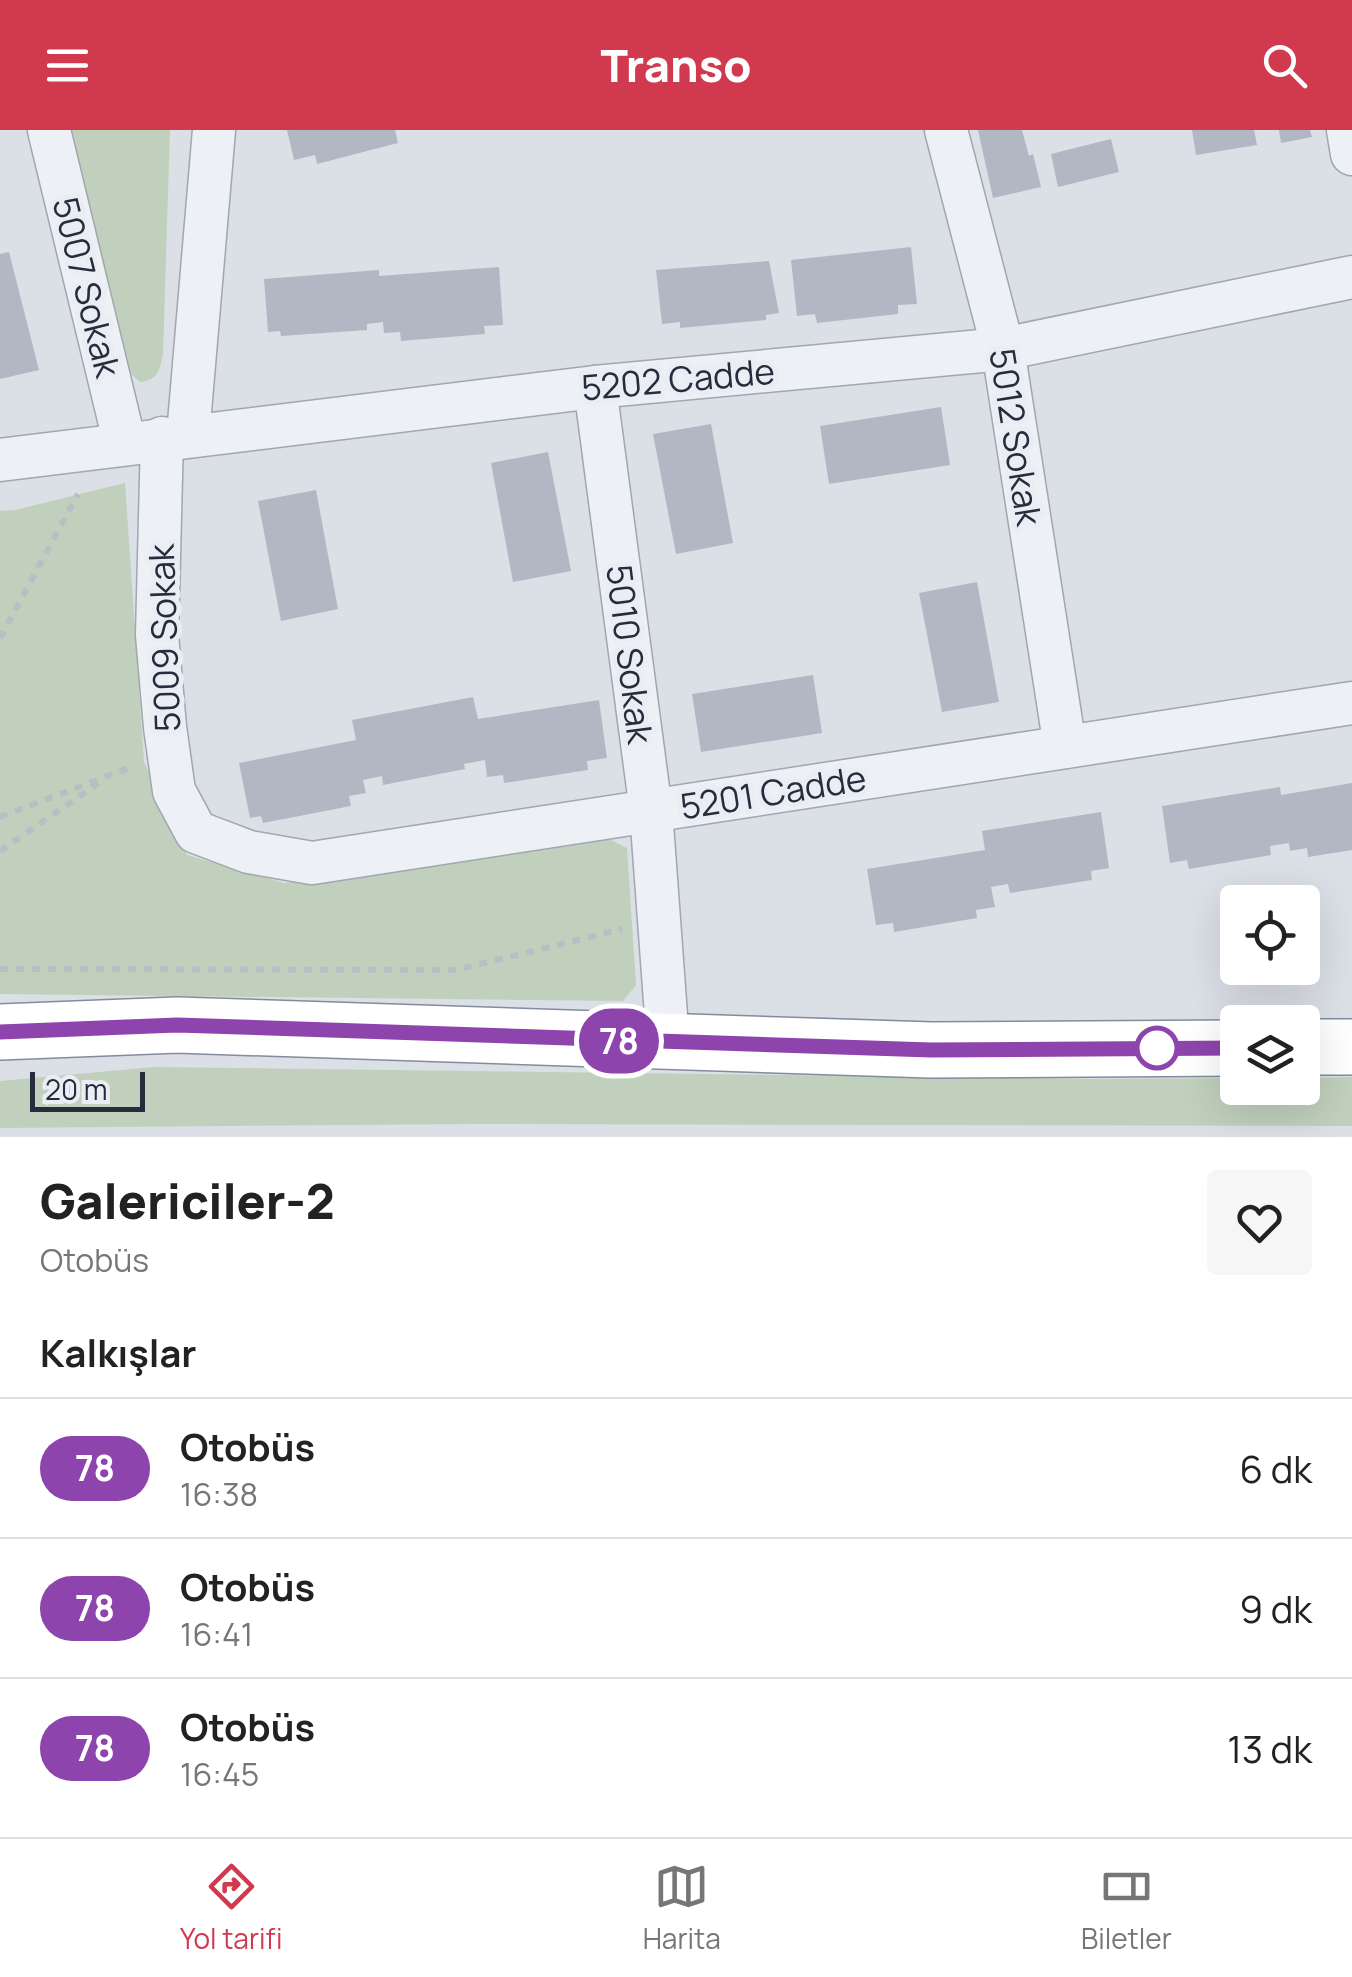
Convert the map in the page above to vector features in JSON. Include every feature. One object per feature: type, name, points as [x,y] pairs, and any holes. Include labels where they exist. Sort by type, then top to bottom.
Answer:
[{"type":"highway","points":[[0,1032],[177,1025],[931,1050],[1220,1048]]},
{"type":"highway","points":[[1320,1047],[1352,1047]]},
{"type":"street","name":"5007 Sokak","points":[[49,130],[159,439]]},
{"type":"street","name":"5009 Sokak","points":[[196,832],[174,791],[164,727],[157,636],[159,439],[214,130]]},
{"type":"street","name":"5012 Sokak","points":[[946,130],[1003,349],[1065,747]]},
{"type":"street","points":[[1348,130],[1352,154]]},
{"type":"street","name":"5202 Cadde","points":[[0,460],[595,386],[1003,349],[1352,277]]},
{"type":"street","name":"5010 Sokak","points":[[595,386],[650,811],[668,1042]]},
{"type":"street","name":"5201 Cadde","points":[[196,832],[249,852],[312,863],[1352,703]]},
{"type":"path","points":[[0,638],[78,494]]},
{"type":"path","points":[[0,816],[144,762]]},
{"type":"path","points":[[0,851],[109,776]]},
{"type":"path","points":[[0,969],[456,970],[633,926]]},
{"type":"green space","points":[[71,130],[170,130],[163,353],[157,373],[146,381],[140,382],[131,374]]},
{"type":"green space","points":[[125,483],[144,762],[187,855],[284,883],[609,839],[627,848],[636,985],[623,1001],[0,994],[0,511]]},
{"type":"green space","points":[[154,1067],[1220,1078],[1220,1105],[1320,1105],[1320,1078],[1352,1077],[1352,1126],[473,1124],[0,1128],[0,1081]]},
{"type":"building","points":[[287,130],[395,130],[398,143],[317,164],[315,155],[294,160]]},
{"type":"building","points":[[978,130],[1022,130],[1041,187],[993,198]]},
{"type":"building","points":[[1192,130],[1254,130],[1257,145],[1196,155]]},
{"type":"building","points":[[1279,130],[1310,130],[1312,137],[1281,143]]},
{"type":"building","points":[[1111,139],[1119,172],[1058,187],[1051,154]]},
{"type":"building","points":[[911,247],[917,304],[898,305],[898,314],[817,323],[815,314],[797,316],[791,260]]},
{"type":"building","points":[[9,252],[39,370],[0,379],[0,254]]},
{"type":"building","points":[[769,261],[779,313],[766,315],[766,320],[680,328],[680,322],[662,324],[656,270]]},
{"type":"building","points":[[499,267],[503,325],[484,326],[485,334],[401,341],[400,332],[384,333],[383,322],[367,324],[367,330],[281,336],[280,331],[268,332],[264,279],[379,270],[379,276]]},
{"type":"building","points":[[941,407],[950,465],[829,484],[820,426]]},
{"type":"building","points":[[711,424],[733,543],[676,554],[653,434]]},
{"type":"building","points":[[548,452],[571,571],[513,582],[491,463]]},
{"type":"building","points":[[316,490],[338,609],[281,621],[258,501]]},
{"type":"building","points":[[977,582],[999,702],[942,712],[919,593]]},
{"type":"building","points":[[813,675],[822,733],[701,752],[692,694]]},
{"type":"building","points":[[473,697],[478,719],[599,700],[607,758],[587,761],[588,770],[504,783],[503,775],[487,777],[485,760],[464,764],[465,769],[383,785],[382,776],[363,780],[366,793],[349,796],[351,806],[263,823],[261,816],[250,818],[239,763],[356,740],[352,720]]},
{"type":"building","points":[[1352,783],[1352,850],[1308,857],[1307,848],[1290,851],[1289,843],[1270,846],[1271,855],[1189,869],[1187,860],[1170,863],[1162,806],[1280,787],[1281,795]]},
{"type":"building","points":[[1101,812],[1109,868],[1091,871],[1092,880],[1010,893],[1008,884],[991,887],[995,907],[976,910],[977,918],[894,932],[893,923],[876,925],[867,869],[985,850],[982,831]]},
{"type":"bus line","name":"78","points":[[0,1032],[177,1025],[931,1050],[1220,1048]]}]
